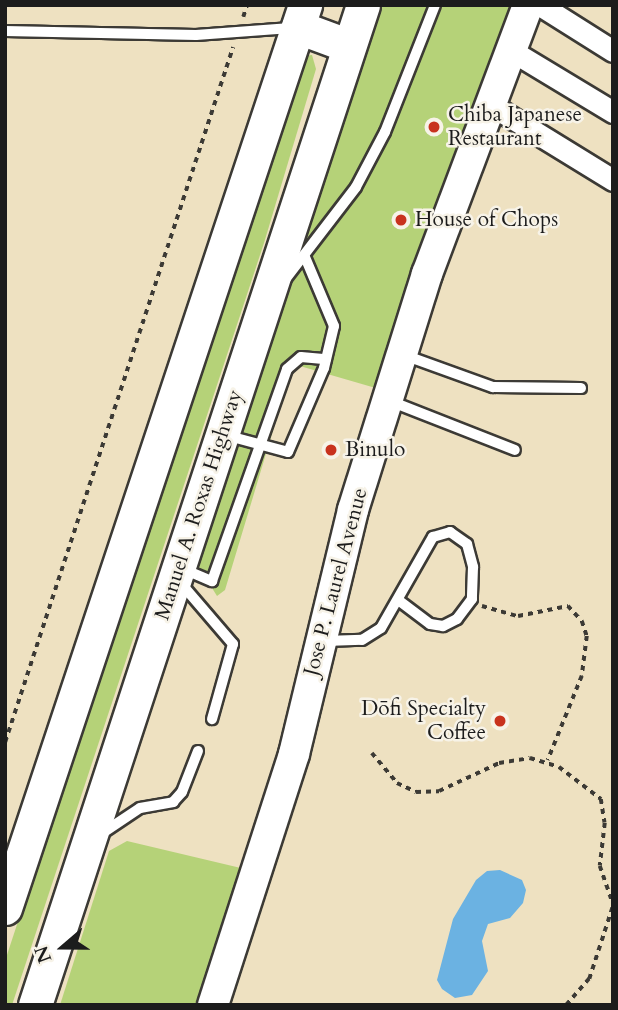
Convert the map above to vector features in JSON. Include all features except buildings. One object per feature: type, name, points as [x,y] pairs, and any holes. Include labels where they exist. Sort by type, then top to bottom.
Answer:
[{"type":"main road","name":"Manuel A. Roxas Highway","points":[[35,1005],[363,5]]},
{"type":"main road","points":[[5,908],[301,16],[349,46]]},
{"type":"street","name":"Jose P. Laurel Avenue","points":[[213,1005],[294,754],[318,639],[401,354],[528,5]]},
{"type":"street","points":[[540,5],[613,51]]},
{"type":"street","points":[[514,45],[612,106]]},
{"type":"street","points":[[491,105],[613,180]]},
{"type":"lane","points":[[265,305],[305,257],[356,187],[385,132],[435,5]]},
{"type":"lane","points":[[5,31],[237,32],[301,16]]},
{"type":"lane","points":[[222,435],[288,452],[326,359],[334,326],[305,257]]},
{"type":"lane","points":[[401,354],[493,387],[581,388]]},
{"type":"lane","points":[[178,572],[212,581],[287,369],[301,357],[326,359]]},
{"type":"lane","points":[[387,399],[515,450]]},
{"type":"lane","points":[[318,639],[362,640],[381,628],[399,601],[433,537],[450,532],[458,535],[471,553],[472,599],[457,620],[437,626],[399,601]]},
{"type":"lane","points":[[178,572],[233,643],[212,719]]},
{"type":"lane","points":[[78,869],[108,827],[123,816],[173,802],[181,792],[198,751]]},
{"type":"path","points":[[5,742],[247,5]]},
{"type":"path","points":[[472,599],[493,611],[518,616],[568,606],[582,621],[587,636],[582,676],[548,760]]},
{"type":"path","points":[[372,753],[397,783],[416,792],[439,791],[499,763],[548,760],[601,799],[605,823],[600,866],[613,904],[589,979],[566,1005]]},
{"type":"path","points":[[352,1005],[371,1005]]},
{"type":"green space","points":[[379,5],[514,5],[379,389],[293,364],[225,590],[217,596],[197,564]]},
{"type":"green space","points":[[312,55],[316,69],[264,243],[12,1005],[5,1005],[5,961],[303,56]]},
{"type":"green space","points":[[127,841],[245,869],[200,1005],[60,1005],[109,851]]},
{"type":"water","points":[[500,870],[522,880],[526,890],[523,903],[510,918],[488,924],[482,941],[488,971],[472,995],[455,998],[442,989],[437,980],[453,919],[476,880],[487,871]]},
{"type":"place","name":"Chiba Japanese Restaurant","points":[[434,127]]},
{"type":"place","name":"House of Chops","points":[[401,220]]},
{"type":"place","name":"Binulo","points":[[331,450]]},
{"type":"place","name":"Dōfi Specialty Coffee","points":[[500,721]]}]
